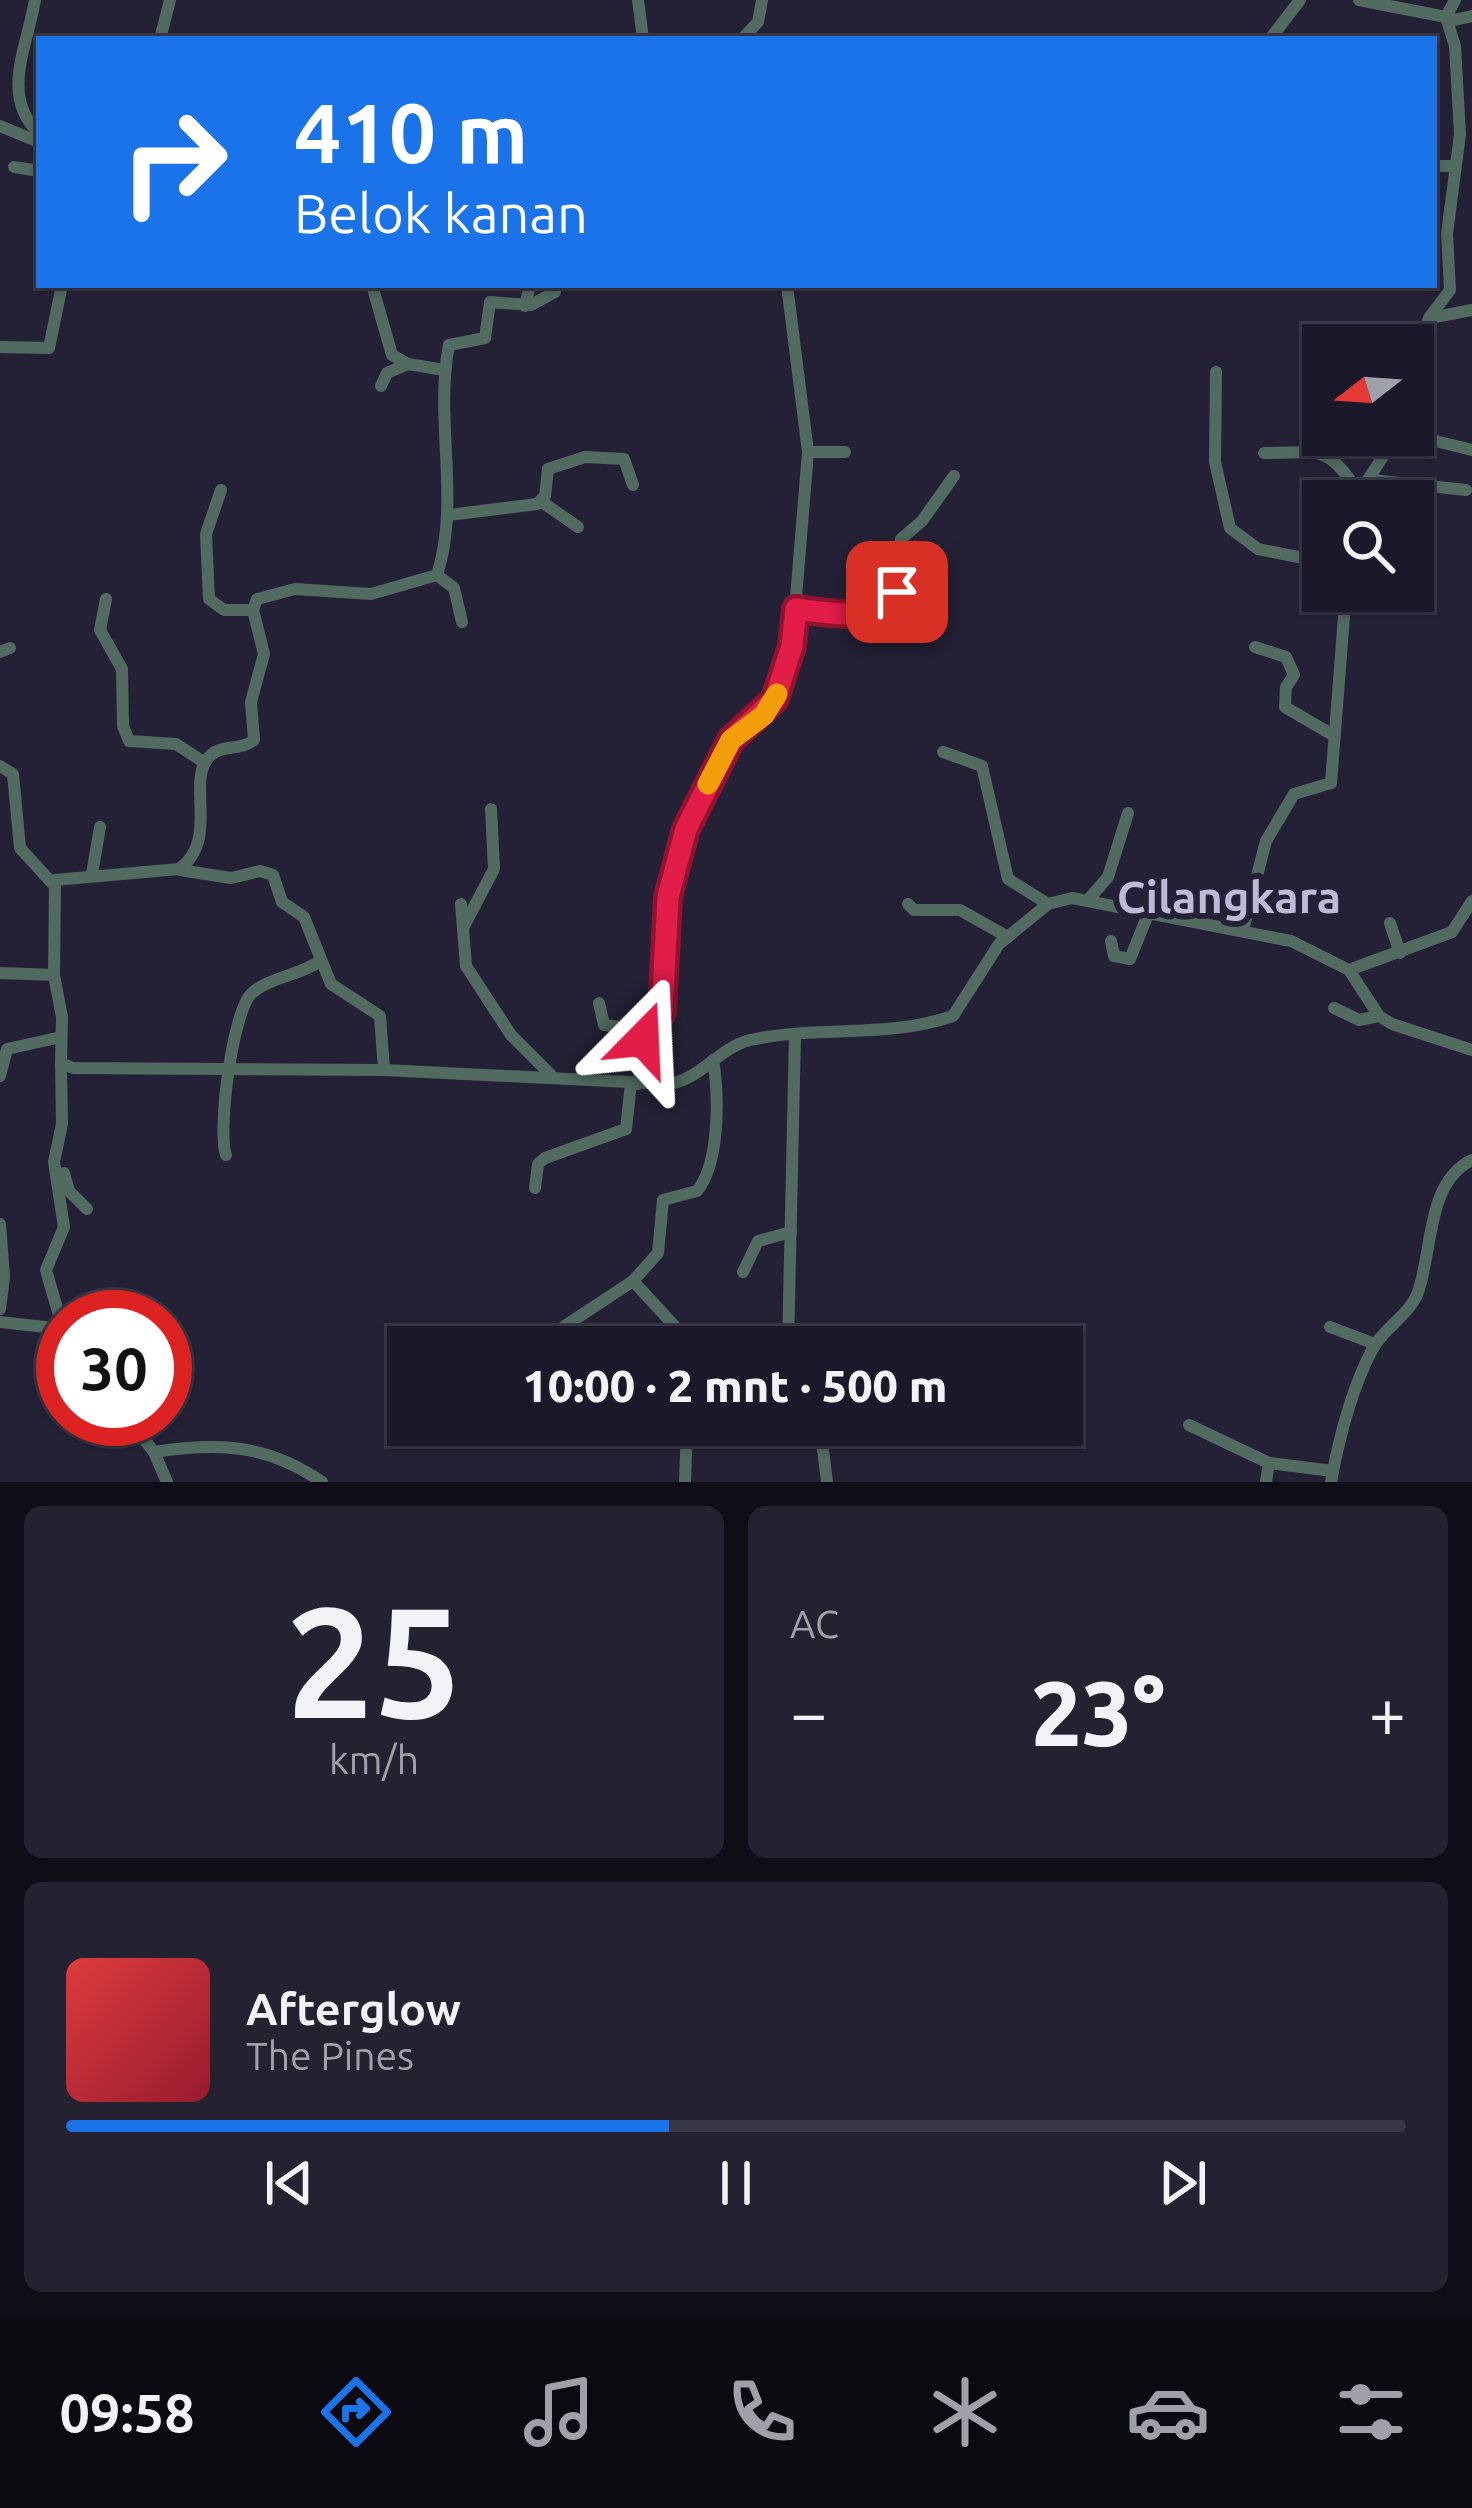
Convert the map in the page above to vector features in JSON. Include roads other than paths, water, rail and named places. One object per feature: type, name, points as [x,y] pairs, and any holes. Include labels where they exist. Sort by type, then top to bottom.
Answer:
[{"type":"street","points":[[35,0],[15,89],[23,118],[36,133]]},
{"type":"street","points":[[161,36],[170,0]]},
{"type":"street","points":[[638,0],[643,36]]},
{"type":"street","points":[[745,36],[758,22],[762,0]]},
{"type":"street","points":[[1272,36],[1300,0]]},
{"type":"street","points":[[1360,0],[1448,19],[1472,16]]},
{"type":"street","points":[[1428,324],[1450,290],[1447,234],[1465,94],[1448,19],[1455,0]]},
{"type":"street","points":[[0,126],[36,136]]},
{"type":"street","points":[[14,166],[36,170]]},
{"type":"street","points":[[1437,166],[1455,166]]},
{"type":"street","points":[[0,347],[50,348],[61,288]]},
{"type":"street","points":[[373,288],[386,344],[408,364],[444,370]]},
{"type":"street","points":[[437,575],[449,515],[444,370],[452,342],[484,338],[492,288]]},
{"type":"street","points":[[526,306],[529,288]]},
{"type":"street","points":[[535,1189],[538,1164],[545,1158],[626,1129],[649,1030],[662,1012],[668,897],[686,829],[731,740],[775,699],[792,646],[808,452],[788,288]]},
{"type":"street","points":[[493,301],[526,306],[555,292]]},
{"type":"street","points":[[1429,319],[1472,310]]},
{"type":"street","points":[[380,386],[387,374],[408,364]]},
{"type":"street","points":[[1216,371],[1215,463],[1230,528],[1258,549],[1302,558]]},
{"type":"street","points":[[1434,441],[1472,450]]},
{"type":"street","points":[[1264,453],[1316,451],[1336,460],[1347,480]]},
{"type":"street","points":[[808,452],[845,452]]},
{"type":"street","points":[[1372,480],[1385,456]]},
{"type":"street","points":[[542,502],[548,469],[569,460],[624,459],[633,485]]},
{"type":"street","points":[[796,609],[845,616],[894,598],[902,539],[922,521],[954,476]]},
{"type":"street","points":[[1434,487],[1466,490]]},
{"type":"street","points":[[221,490],[206,535],[209,599],[224,610],[254,610]]},
{"type":"street","points":[[449,515],[542,502],[578,527]]},
{"type":"street","points":[[179,869],[197,848],[205,763],[212,753],[254,740],[251,702],[264,644],[254,610],[257,598],[280,591],[371,594],[437,575]]},
{"type":"street","points":[[437,575],[454,587],[462,622]]},
{"type":"street","points":[[106,598],[100,630],[122,669],[125,734],[134,744],[183,746],[205,763]]},
{"type":"street","points":[[1243,930],[1266,841],[1294,794],[1333,781],[1331,734],[1344,612]]},
{"type":"street","points":[[1255,647],[1286,656],[1294,675],[1286,687],[1286,707],[1331,734]]},
{"type":"street","points":[[943,752],[982,766],[1008,879],[1048,904]]},
{"type":"street","points":[[0,766],[13,774],[20,848],[52,883],[54,975],[62,1036],[54,1162],[64,1227],[46,1270],[52,1290]]},
{"type":"street","points":[[463,929],[494,869],[491,809]]},
{"type":"street","points":[[1088,900],[1108,877],[1128,813]]},
{"type":"street","points":[[92,874],[100,826]]},
{"type":"street","points":[[52,883],[92,874],[179,869],[231,878],[266,871],[277,880],[282,902],[304,917],[314,965],[337,990],[380,1016],[384,1070]]},
{"type":"street","points":[[61,1063],[84,1069],[384,1070],[551,1075],[634,1083],[685,1081],[747,1041],[795,1034],[885,1032],[953,1016],[1008,937],[1048,904],[1072,898],[1243,930],[1310,949],[1349,970],[1379,1016],[1411,1033],[1472,1050]]},
{"type":"street","points":[[1349,970],[1452,932],[1472,901]]},
{"type":"street","points":[[460,904],[466,967],[511,1035],[551,1075]]},
{"type":"street","points":[[908,904],[914,910],[960,910],[1008,937]]},
{"type":"street","points":[[1112,941],[1114,956],[1130,958],[1149,912]]},
{"type":"street","points":[[1390,923],[1400,952]]},
{"type":"street","points":[[226,1155],[221,1142],[226,1067],[248,996],[314,965]]},
{"type":"street","points":[[0,973],[54,975]]},
{"type":"street","points":[[599,1003],[604,1025],[649,1030]]},
{"type":"street","points":[[1334,1008],[1359,1020],[1379,1016]]},
{"type":"street","points":[[789,1326],[795,1034]]},
{"type":"street","points":[[0,1076],[7,1049],[62,1036]]},
{"type":"street","points":[[565,1326],[633,1281],[658,1253],[663,1200],[697,1191],[706,1175],[715,1109],[713,1060]]},
{"type":"street","points":[[59,1136],[65,1180],[87,1209]]},
{"type":"street","points":[[1189,1425],[1269,1463],[1332,1476],[1346,1417],[1375,1344],[1416,1298],[1440,1201],[1457,1169],[1472,1160]]},
{"type":"street","points":[[0,1224],[4,1277],[0,1309]]},
{"type":"street","points":[[743,1272],[758,1241],[791,1232]]},
{"type":"street","points":[[633,1281],[675,1326]]},
{"type":"street","points":[[0,1322],[36,1326]]},
{"type":"street","points":[[1330,1327],[1375,1344]]},
{"type":"street","points":[[154,1452],[203,1444],[250,1447],[322,1482]]},
{"type":"street","points":[[149,1446],[167,1482]]},
{"type":"street","points":[[685,1482],[686,1446]]},
{"type":"street","points":[[822,1446],[826,1482]]},
{"type":"street","points":[[1266,1482],[1269,1463]]},
{"type":"district","name":"Cilangkara","points":[[1229,896]]}]
